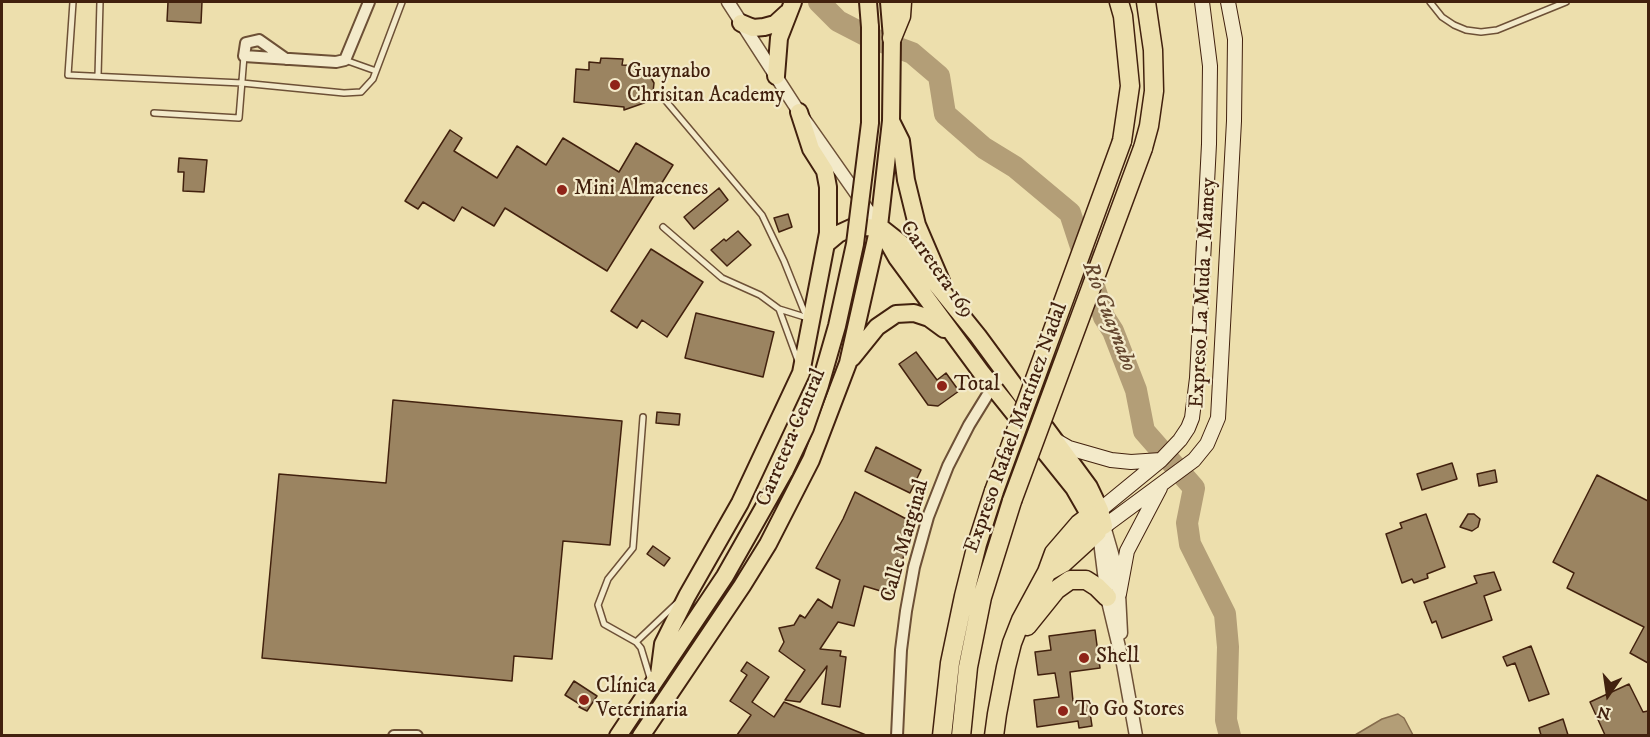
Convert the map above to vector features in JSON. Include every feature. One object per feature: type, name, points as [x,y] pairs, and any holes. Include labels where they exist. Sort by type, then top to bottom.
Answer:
[{"type":"highway","name":"Carretera Central","points":[[618,735],[725,576],[785,470],[805,428],[820,385],[837,326],[855,244],[870,123],[868,2]]},
{"type":"highway","name":"Carretera Central","points":[[641,735],[768,544],[811,460],[848,363],[879,226],[891,121],[890,2]]},
{"type":"highway","points":[[892,38],[901,16],[902,2]]},
{"type":"highway","name":"Expreso Rafael Martínez Nadal","points":[[942,735],[950,663],[977,544],[1122,141],[1130,86],[1123,16],[1119,2]]},
{"type":"highway","name":"Expreso Rafael Martínez Nadal","points":[[961,735],[968,667],[982,597],[1012,501],[1143,148],[1149,126],[1154,91],[1153,50],[1146,2]]},
{"type":"highway","points":[[741,23],[753,28],[775,24],[790,7]]},
{"type":"highway","points":[[776,76],[779,38],[790,7]]},
{"type":"highway","points":[[655,681],[663,644],[687,596],[740,503],[801,373],[828,232],[828,187],[825,171],[811,149],[799,112]]},
{"type":"highway","points":[[891,121],[902,141],[906,180],[917,225],[945,296]]},
{"type":"highway","points":[[826,244],[838,234],[851,228],[879,226]]},
{"type":"highway","name":"Carretera 169","points":[[879,226],[907,248],[1089,487],[1098,521]]},
{"type":"highway","name":"Carretera 169","points":[[879,226],[897,258],[956,338],[1098,521]]},
{"type":"highway","points":[[848,363],[877,327],[896,314],[914,313],[929,318],[956,338]]},
{"type":"highway","points":[[994,735],[1012,643],[1021,620],[1047,572],[1063,563],[1098,521]]},
{"type":"highway","points":[[1012,643],[1056,590],[1070,580],[1086,580],[1113,596]]},
{"type":"main road","name":"Expreso La Muda - Mamey","points":[[1098,521],[1118,495],[1161,459],[1180,440],[1188,428],[1197,378],[1210,77],[1207,30],[1202,2]]},
{"type":"main road","name":"Expreso La Muda - Mamey","points":[[1098,521],[1126,508],[1194,460],[1206,444],[1218,418],[1234,121],[1235,39],[1228,2]]},
{"type":"main road","points":[[1053,439],[1069,448],[1111,460],[1131,462],[1161,459]]},
{"type":"main road","points":[[1113,596],[1127,551],[1161,485]]},
{"type":"street","points":[[286,59],[259,40],[246,43],[244,56],[336,63],[345,60],[369,2]]},
{"type":"street","points":[[728,2],[799,112],[879,226]]},
{"type":"street","name":"Calle Marginal","points":[[897,735],[901,650],[914,567],[928,517],[948,466],[969,425],[993,386],[1005,374]]},
{"type":"street","name":"Carretera 169","points":[[1098,521],[1136,735]]},
{"type":"street","points":[[394,735],[417,735]]},
{"type":"lane","points":[[73,2],[68,75],[242,83],[344,93],[361,92],[373,79],[402,2]]},
{"type":"lane","points":[[98,76],[100,2]]},
{"type":"lane","points":[[1430,2],[1442,17],[1454,25],[1466,30],[1481,32],[1497,30],[1566,2]]},
{"type":"lane","points":[[154,113],[239,118],[244,56]]},
{"type":"lane","points":[[345,60],[376,71]]},
{"type":"lane","points":[[665,100],[762,215],[804,311],[813,319]]},
{"type":"lane","points":[[663,227],[722,278],[760,295],[779,309],[813,319]]},
{"type":"lane","points":[[779,309],[792,339],[801,373]]},
{"type":"lane","points":[[643,417],[633,548],[608,579],[598,605],[604,624],[636,642],[655,681]]},
{"type":"lane","points":[[636,642],[655,622],[687,596]]},
{"type":"shaded area","points":[[1398,714],[1404,718],[1413,735],[1355,735],[1382,719]]},
{"type":"building","points":[[168,2],[202,2],[201,23],[167,21]]},
{"type":"building","name":"Guaynabo Chrisitan Academy","points":[[601,58],[623,59],[622,65],[639,66],[647,71],[654,83],[649,100],[624,110],[624,107],[574,102],[576,69],[589,70],[589,62],[600,63]]},
{"type":"building","points":[[450,130],[462,138],[454,151],[497,178],[517,146],[546,165],[563,138],[619,172],[636,143],[673,165],[607,271],[505,208],[494,226],[462,207],[454,221],[423,202],[418,209],[405,201]]},
{"type":"building","points":[[179,158],[207,160],[204,192],[183,191],[184,172],[178,172]]},
{"type":"building","name":"Mini Almacenes","points":[[719,188],[728,200],[694,229],[684,217]]},
{"type":"building","points":[[788,214],[792,227],[779,232],[774,218]]},
{"type":"building","points":[[738,231],[751,245],[727,266],[711,250]]},
{"type":"building","points":[[651,249],[703,282],[667,337],[642,320],[637,328],[611,311]]},
{"type":"building","points":[[696,313],[774,332],[763,377],[685,358]]},
{"type":"building","points":[[916,352],[937,380],[946,373],[959,391],[938,406],[928,405],[899,364]]},
{"type":"building","points":[[393,400],[622,421],[610,545],[563,541],[552,659],[514,656],[512,681],[262,658],[279,474],[386,483]]},
{"type":"building","points":[[657,412],[680,414],[679,425],[656,423]]},
{"type":"building","points":[[876,447],[921,470],[910,493],[865,471]]},
{"type":"building","points":[[1452,463],[1457,479],[1422,490],[1417,474]]},
{"type":"building","points":[[1495,470],[1497,482],[1479,486],[1477,474]]},
{"type":"building","points":[[1597,475],[1648,501],[1648,663],[1630,653],[1644,627],[1567,588],[1574,573],[1553,562]]},
{"type":"building","points":[[855,492],[912,522],[894,595],[864,586],[854,626],[838,622],[820,649],[841,651],[840,656],[846,657],[840,707],[822,704],[827,666],[800,702],[785,700],[805,670],[779,651],[784,642],[779,628],[794,625],[800,615],[805,618],[818,599],[832,608],[840,580],[816,568]]},
{"type":"building","points":[[1426,514],[1445,567],[1427,574],[1428,578],[1414,583],[1412,579],[1402,583],[1386,534],[1402,528],[1400,523]]},
{"type":"building","points":[[1468,514],[1474,514],[1480,519],[1478,527],[1472,531],[1460,527]]},
{"type":"building","points":[[653,546],[670,558],[664,566],[647,554]]},
{"type":"building","points":[[1494,572],[1501,590],[1484,596],[1492,620],[1442,638],[1436,621],[1432,623],[1424,602],[1477,583],[1474,576]]},
{"type":"building","points":[[1095,630],[1100,668],[1070,672],[1073,701],[1088,699],[1092,726],[1079,728],[1078,721],[1037,727],[1034,700],[1059,697],[1055,673],[1038,675],[1035,652],[1051,650],[1049,636]]},
{"type":"building","points":[[1531,646],[1549,694],[1529,701],[1515,663],[1507,666],[1503,657]]},
{"type":"building","points":[[747,662],[769,677],[752,702],[774,717],[784,702],[866,735],[737,735],[751,715],[730,701],[747,675],[741,671]]},
{"type":"building","name":"Clínica Veterinaria","points":[[574,681],[597,696],[587,711],[565,695]]},
{"type":"building","points":[[1629,684],[1643,712],[1648,711],[1648,735],[1605,735],[1590,702]]},
{"type":"building","points":[[1563,719],[1568,735],[1541,735],[1539,728]]},
{"type":"waterway","name":"Río Guaynabo","points":[[819,2],[838,21],[869,37],[912,53],[939,76],[945,114],[984,148],[1015,167],[1070,213],[1104,317],[1113,331],[1136,390],[1144,431],[1194,488],[1187,523],[1190,544],[1225,614],[1228,647],[1226,720],[1230,736]]},
{"type":"place","name":"Guaynabo Chrisitan Academy","points":[[615,85]]},
{"type":"place","name":"Mini Almacenes","points":[[562,190]]},
{"type":"place","name":"Total","points":[[942,386]]},
{"type":"place","name":"Shell","points":[[1084,658]]},
{"type":"place","name":"Clínica Veterinaria","points":[[584,700]]},
{"type":"place","name":"To Go Stores","points":[[1063,711]]}]
